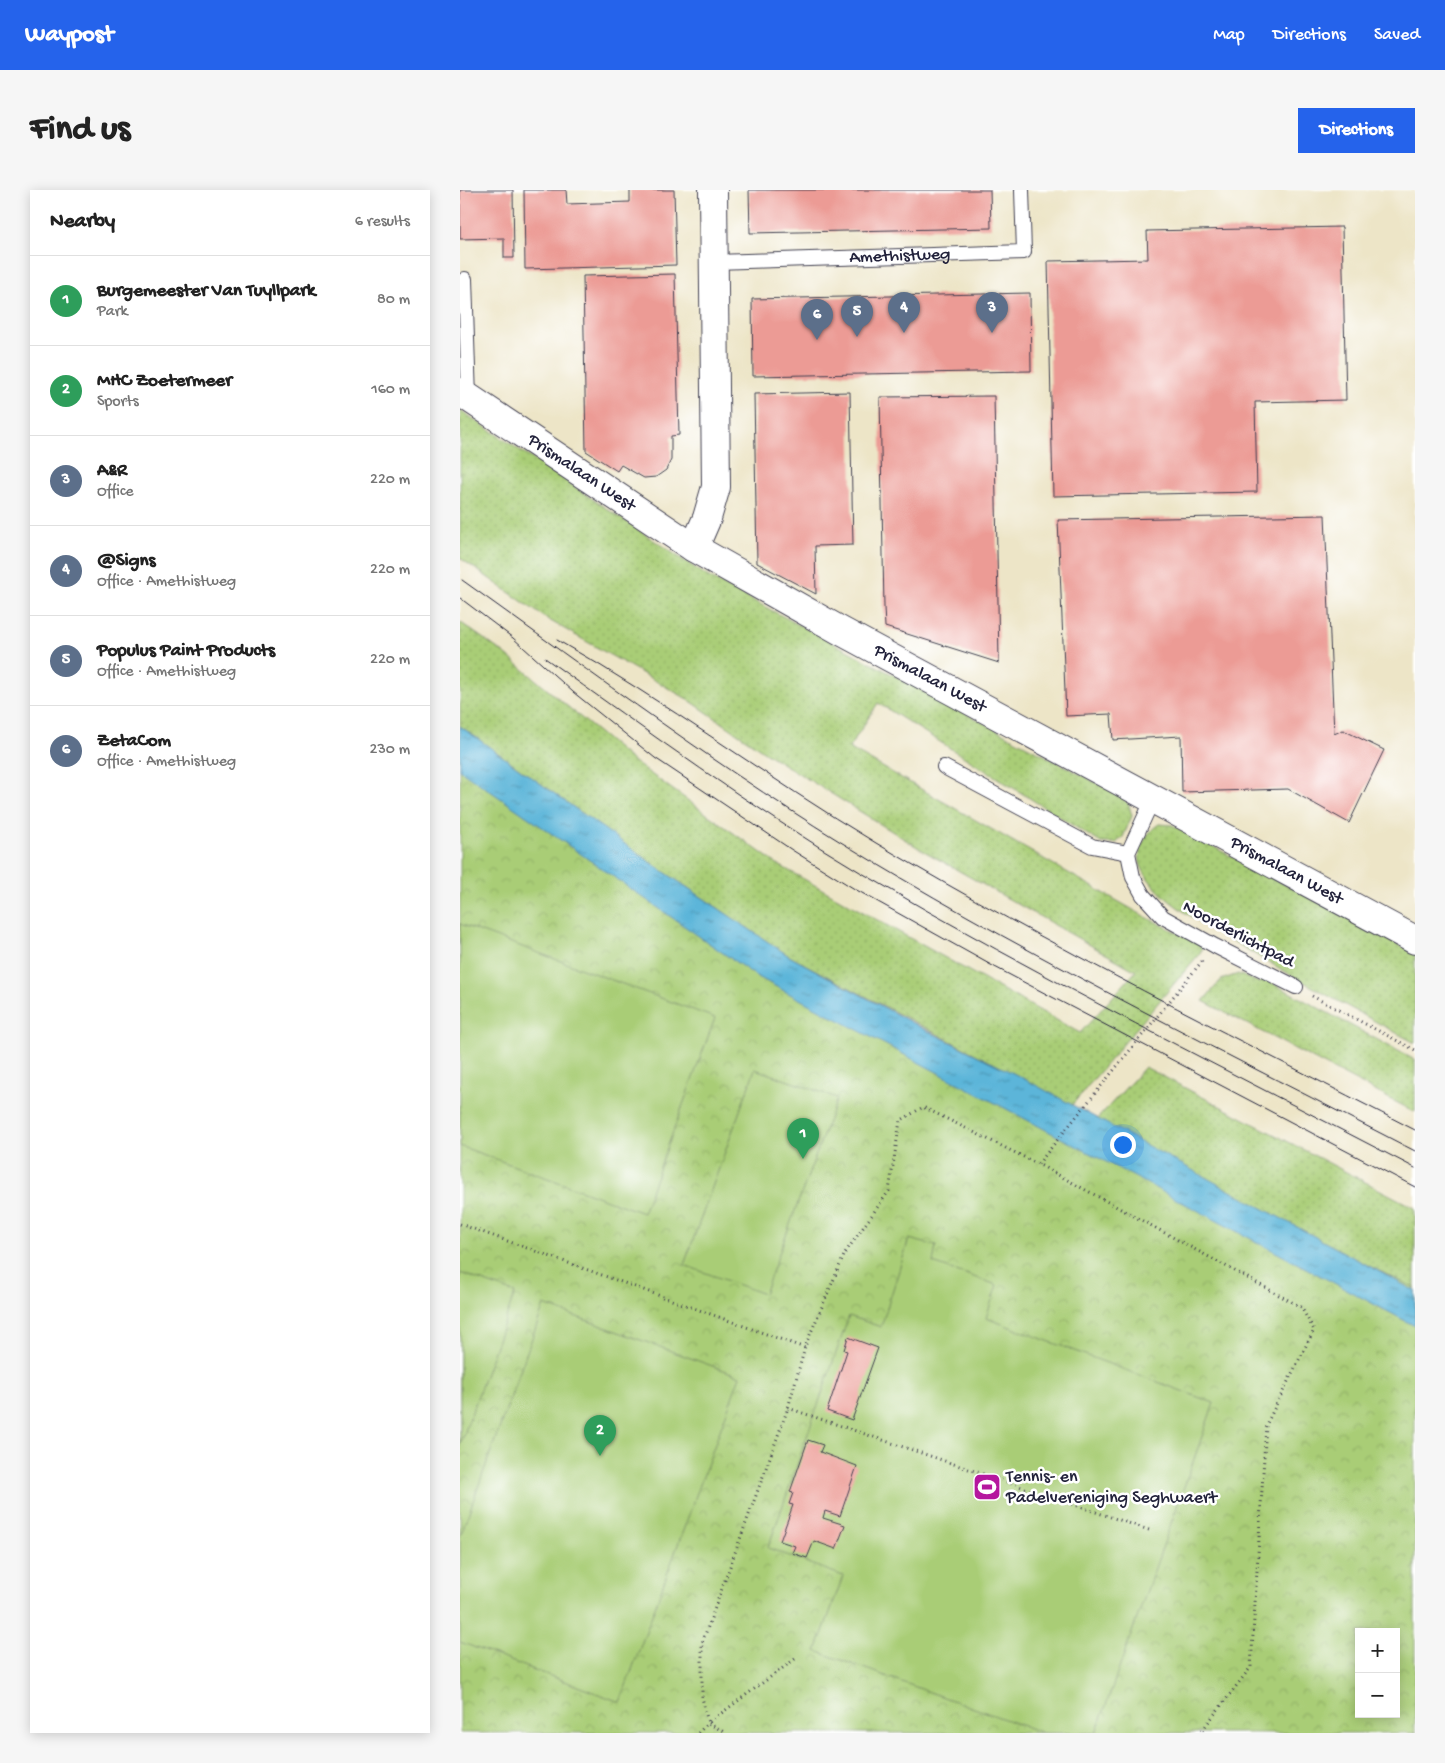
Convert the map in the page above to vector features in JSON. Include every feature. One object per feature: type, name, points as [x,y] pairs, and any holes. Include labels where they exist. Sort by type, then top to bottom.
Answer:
[{"type":"street","points":[[694,548],[707,518],[716,487],[713,190]]},
{"type":"street","name":"Prismalaan West","points":[[465,395],[694,548],[841,631],[1415,940]]},
{"type":"lane","name":"Amethistweg","points":[[715,262],[1024,252],[1022,190]]},
{"type":"lane","points":[[465,279],[465,395]]},
{"type":"lane","points":[[944,767],[1092,846],[1128,853],[1153,798]]},
{"type":"lane","name":"Noorderlichtpad","points":[[1128,853],[1133,877],[1143,895],[1163,917],[1296,987]]},
{"type":"path","points":[[1038,1164],[1215,946]]},
{"type":"path","name":"Noorderlichtpad","points":[[1296,987],[1415,1050]]},
{"type":"path","points":[[726,1733],[708,1723],[702,1697],[702,1643],[788,1408],[806,1346],[845,1253],[889,1192],[900,1121],[923,1107],[1038,1164],[1301,1307],[1314,1330],[1266,1425],[1251,1667],[1200,1733]]},
{"type":"path","points":[[460,1224],[806,1346]]},
{"type":"path","points":[[788,1408],[1152,1531]]},
{"type":"path","points":[[698,1733],[708,1723],[795,1659]]},
{"type":"green space","points":[[460,410],[707,576],[1123,797],[1129,805],[1132,816],[1123,837],[1116,843],[1101,843],[878,703],[849,748],[1144,916],[1200,944],[1202,949],[1200,953],[1072,1105],[789,956],[657,867],[460,726],[460,622],[505,654],[634,762],[777,864],[1080,1033],[1136,971],[922,850],[769,755],[689,700],[547,619],[460,558]]},
{"type":"green space","points":[[460,756],[877,1031],[1415,1288],[1415,1733],[460,1733]]},
{"type":"green space","points":[[1159,824],[1172,825],[1415,953],[1415,1043],[1262,959],[1200,922],[1171,902],[1148,879],[1140,860],[1143,842]]},
{"type":"green space","points":[[460,924],[715,1018],[643,1213],[460,1146]]},
{"type":"green space","points":[[1238,974],[1260,983],[1263,978],[1415,1060],[1415,1112],[1203,1001],[1221,980]]},
{"type":"green space","points":[[1145,1067],[1415,1208],[1415,1291],[1097,1119]]},
{"type":"green space","points":[[755,1069],[837,1098],[764,1294],[684,1265]]},
{"type":"green space","name":"Tennis- en Padelvereniging Seghwaert","points":[[909,1239],[936,1246],[933,1263],[997,1285],[986,1318],[1214,1403],[1096,1733],[1043,1733],[816,1651],[843,1576],[768,1548],[849,1316],[881,1327]]},
{"type":"green space","points":[[460,1273],[515,1293],[460,1445]]},
{"type":"green space","points":[[544,1305],[740,1376],[620,1702],[460,1642],[460,1537]]},
{"type":"water","points":[[460,726],[657,867],[789,956],[924,1029],[1019,1076],[1415,1291],[1415,1326],[756,976],[460,770]]},
{"type":"building","points":[[460,190],[513,190],[514,258],[504,258],[504,238],[460,239]]},
{"type":"building","points":[[524,190],[566,190],[567,204],[630,202],[630,190],[674,190],[676,265],[525,269]]},
{"type":"building","points":[[749,190],[990,190],[991,228],[750,233]]},
{"type":"building","points":[[1342,227],[1346,400],[1255,402],[1257,492],[1053,496],[1048,261],[1148,259],[1147,231]]},
{"type":"building","points":[[675,274],[679,435],[671,436],[671,460],[666,470],[656,477],[644,478],[621,465],[617,471],[586,451],[583,276]]},
{"type":"building","points":[[1030,293],[1031,371],[753,376],[752,299]]},
{"type":"building","points":[[850,392],[853,545],[815,546],[816,594],[757,563],[754,394]]},
{"type":"building","points":[[994,396],[999,663],[885,627],[880,397]]},
{"type":"building","points":[[1325,515],[1334,734],[1343,730],[1384,750],[1349,823],[1288,789],[1182,792],[1181,736],[1113,740],[1111,714],[1066,716],[1058,520]]},
{"type":"building","points":[[848,1337],[878,1348],[852,1420],[827,1411],[847,1351],[844,1350]]},
{"type":"building","points":[[808,1440],[823,1445],[820,1452],[857,1466],[840,1516],[825,1511],[823,1518],[845,1525],[836,1549],[814,1541],[807,1558],[792,1553],[795,1546],[780,1541],[793,1505],[789,1504],[793,1493],[790,1492]]},
{"type":"tram line","points":[[462,580],[712,758],[867,858],[1070,973],[1415,1151]]},
{"type":"tram line","points":[[460,598],[513,638],[573,692],[655,758],[792,850],[853,888],[991,965],[1415,1187]]},
{"type":"tram line","points":[[557,640],[678,714],[796,793],[876,843],[942,881],[1143,991],[1415,1130]]},
{"type":"tram line","points":[[545,658],[779,822],[860,872],[1066,987],[1415,1168]]},
{"type":"place","name":"@Signs","points":[[904,333]]},
{"type":"place","name":"A&R","points":[[992,333]]},
{"type":"place","name":"Populus Paint Products","points":[[857,337]]},
{"type":"place","name":"ZetaCom","points":[[817,340]]},
{"type":"place","name":"Burgemeester Van Tuyllpark","points":[[803,1159]]},
{"type":"place","name":"MHC Zoetermeer","points":[[600,1456]]},
{"type":"place","name":"Tennis- en Padelvereniging Seghwaert","points":[[987,1487]]}]
